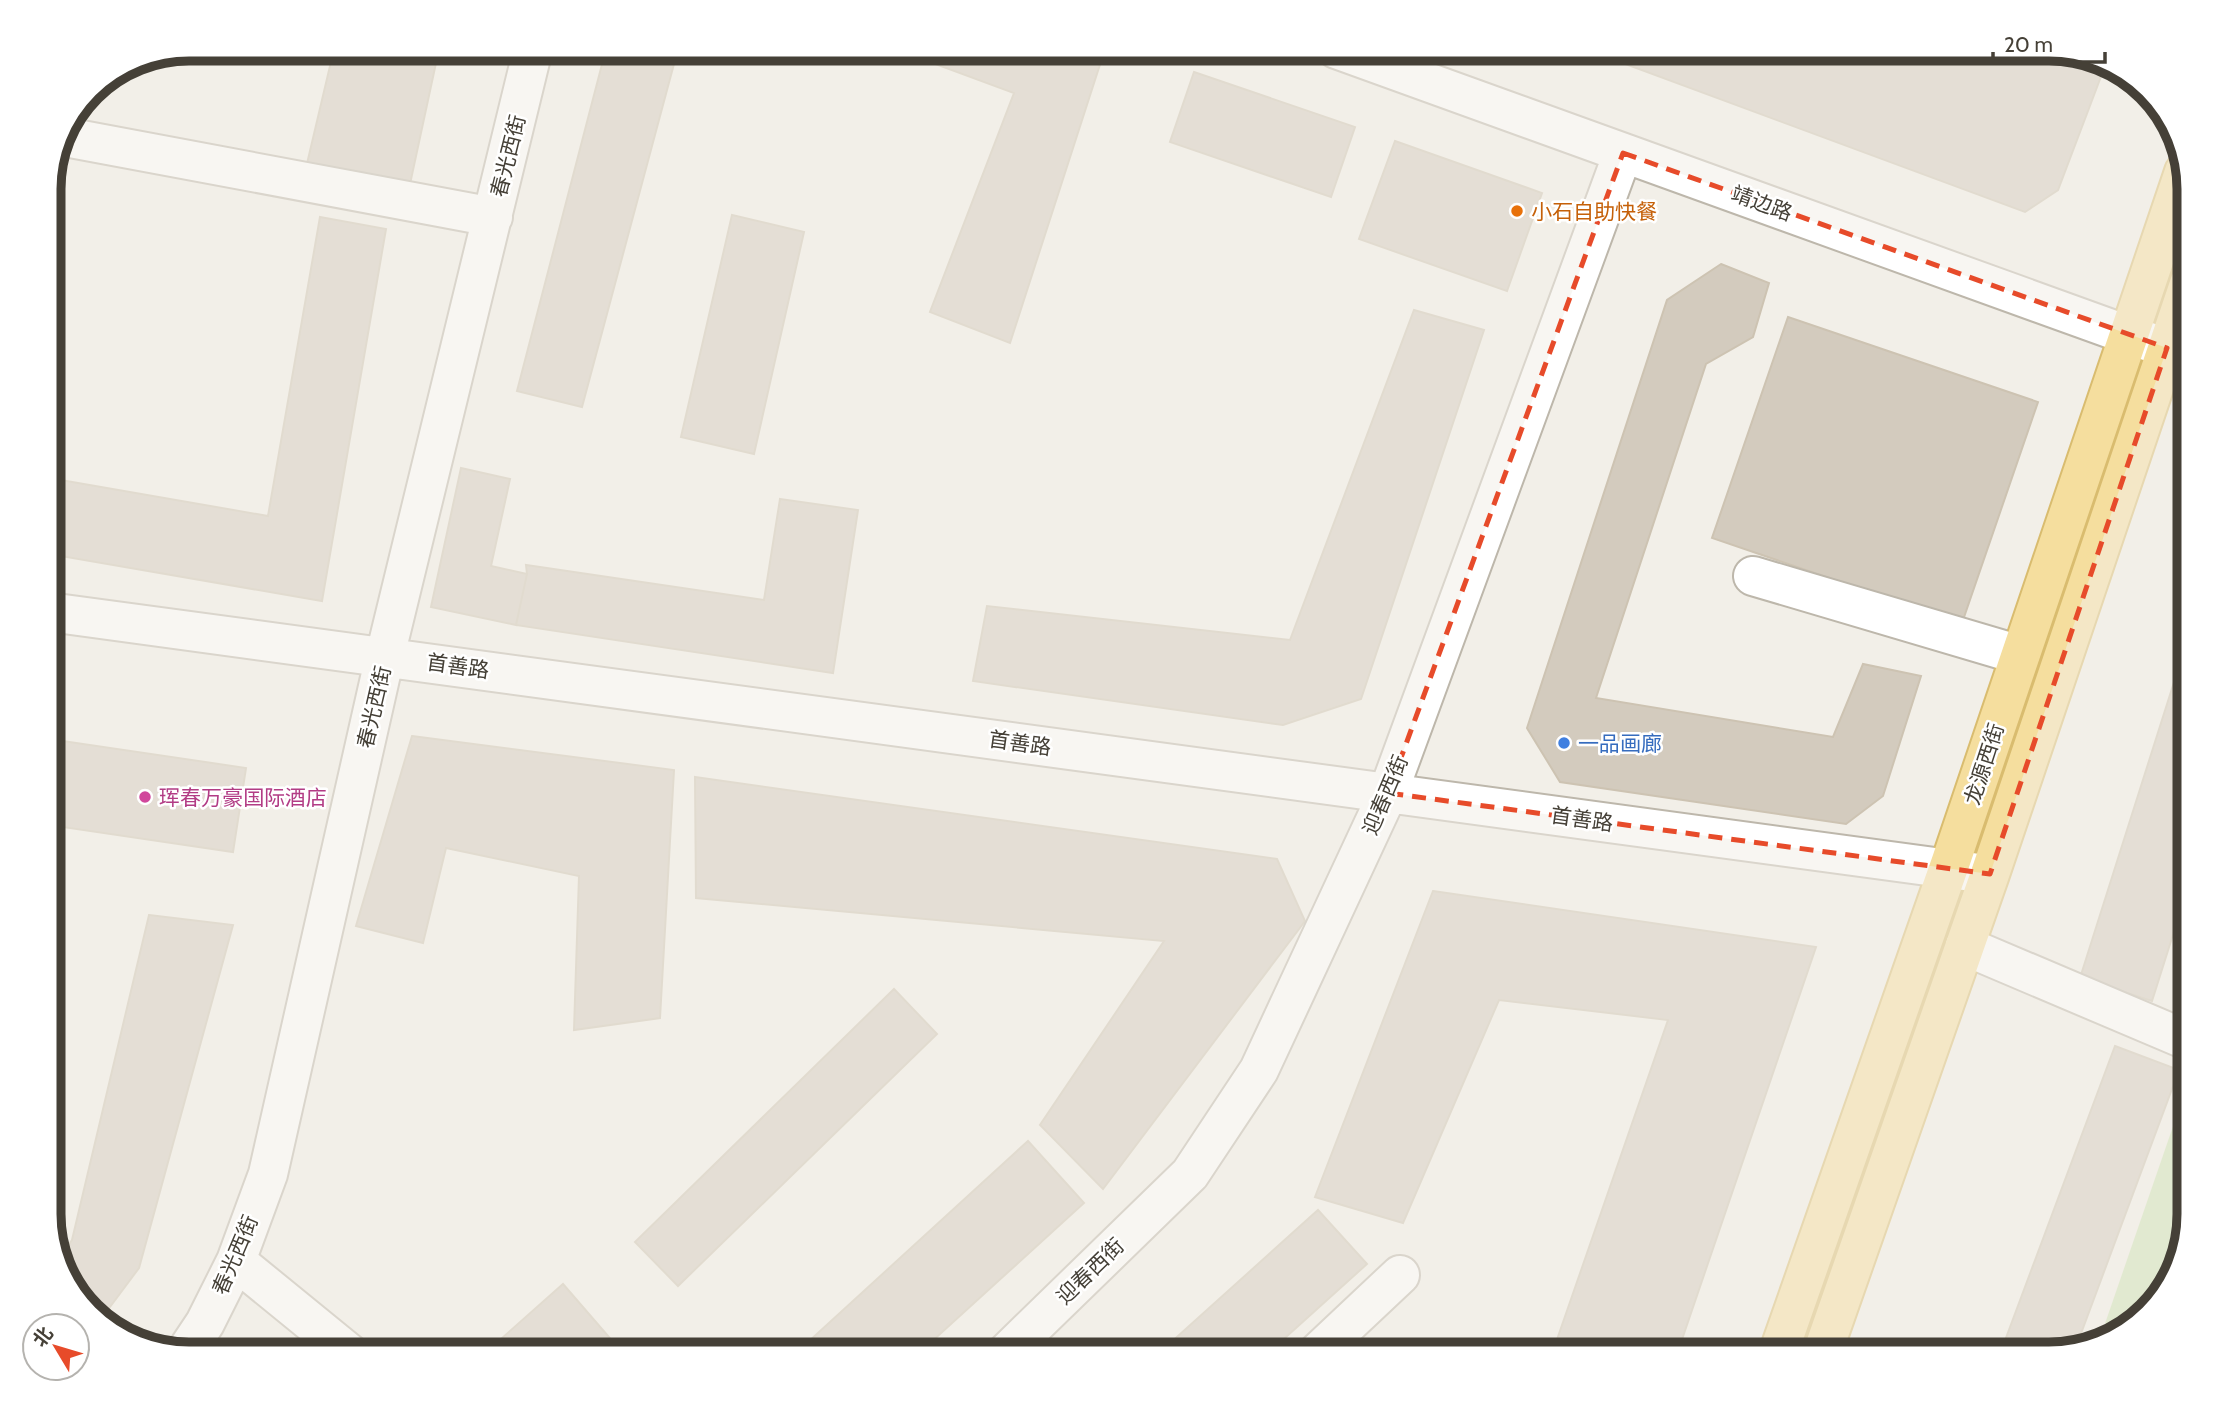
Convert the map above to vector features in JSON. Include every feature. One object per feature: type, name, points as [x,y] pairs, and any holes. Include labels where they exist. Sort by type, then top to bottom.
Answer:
[{"type":"main road","name":"龙源西街","points":[[1782,1342],[1949,869],[2176,195]]},
{"type":"main road","name":"龙源西街","points":[[1826,1342],[1990,874],[2176,356]]},
{"type":"street","name":"春光西街","points":[[193,1342],[236,1261],[268,1174],[385,656],[531,61]]},
{"type":"street","name":"靖边路","points":[[1369,61],[2176,350]]},
{"type":"street","points":[[72,138],[493,217]]},
{"type":"street","name":"迎春西街","points":[[1017,1342],[1189,1174],[1259,1070],[1388,793],[1623,153]]},
{"type":"street","points":[[1753,576],[2020,655]]},
{"type":"street","name":"首善路","points":[[62,614],[1990,874]]},
{"type":"street","points":[[1965,946],[2177,1036]]},
{"type":"street","points":[[236,1261],[335,1342]]},
{"type":"street","points":[[1329,1342],[1400,1275]]},
{"type":"highlighted area","points":[[1623,153],[2167,348],[1990,874],[1388,793]]},
{"type":"green space","points":[[2177,1115],[2176,1230],[2167,1263],[2160,1278],[2139,1304],[2103,1330]]},
{"type":"building","points":[[331,61],[436,61],[410,184],[306,168]]},
{"type":"building","points":[[603,61],[675,61],[582,407],[517,391]]},
{"type":"building","points":[[927,61],[1101,61],[1010,343],[930,312],[1014,93]]},
{"type":"building","points":[[1617,61],[2049,61],[2065,62],[2102,73],[2058,190],[2025,212]]},
{"type":"building","points":[[1194,72],[1355,127],[1331,197],[1170,142]]},
{"type":"building","points":[[1395,141],[1542,193],[1507,291],[1359,239]]},
{"type":"building","points":[[732,215],[804,232],[754,454],[681,437]]},
{"type":"building","points":[[320,217],[386,229],[322,601],[62,556],[62,480],[268,516]]},
{"type":"building","points":[[1721,264],[1769,283],[1753,337],[1706,364],[1596,698],[1833,737],[1863,664],[1921,676],[1883,796],[1846,824],[1560,782],[1527,728],[1667,300]]},
{"type":"building","points":[[1414,310],[1484,330],[1361,699],[1283,725],[973,681],[987,606],[1290,640]]},
{"type":"building","points":[[1788,317],[2038,402],[1962,623],[1712,538]]},
{"type":"building","points":[[461,468],[510,479],[491,566],[527,574],[516,625],[431,607]]},
{"type":"building","points":[[780,499],[858,510],[833,673],[516,625],[527,574],[526,565],[764,600]]},
{"type":"building","points":[[2176,674],[2177,923],[2152,1001],[2080,978]]},
{"type":"building","points":[[412,736],[674,770],[660,1018],[574,1030],[579,876],[446,848],[423,943],[356,926]]},
{"type":"building","name":"珲春万豪国际酒店","points":[[62,741],[246,768],[233,852],[62,827]]},
{"type":"building","points":[[695,777],[1277,859],[1305,921],[1103,1189],[1040,1125],[1164,941],[696,898]]},
{"type":"building","points":[[1433,891],[1816,947],[1681,1342],[1556,1342],[1668,1020],[1499,1000],[1403,1223],[1315,1197]]},
{"type":"building","points":[[149,915],[233,925],[139,1268],[107,1311],[93,1298],[74,1270],[66,1248],[72,1240]]},
{"type":"building","points":[[894,989],[937,1034],[678,1286],[635,1242]]},
{"type":"building","points":[[2115,1046],[2177,1069],[2177,1076],[2079,1338],[2049,1342],[2004,1342]]},
{"type":"building","points":[[1028,1141],[1084,1203],[931,1342],[808,1342]]},
{"type":"building","points":[[1318,1210],[1367,1264],[1280,1342],[1171,1342]]},
{"type":"building","points":[[563,1284],[613,1342],[498,1342]]},
{"type":"place","name":"小石自助快餐","points":[[1517,211]]},
{"type":"place","name":"一品画廊","points":[[1564,743]]},
{"type":"place","name":"珲春万豪国际酒店","points":[[145,797]]}]
